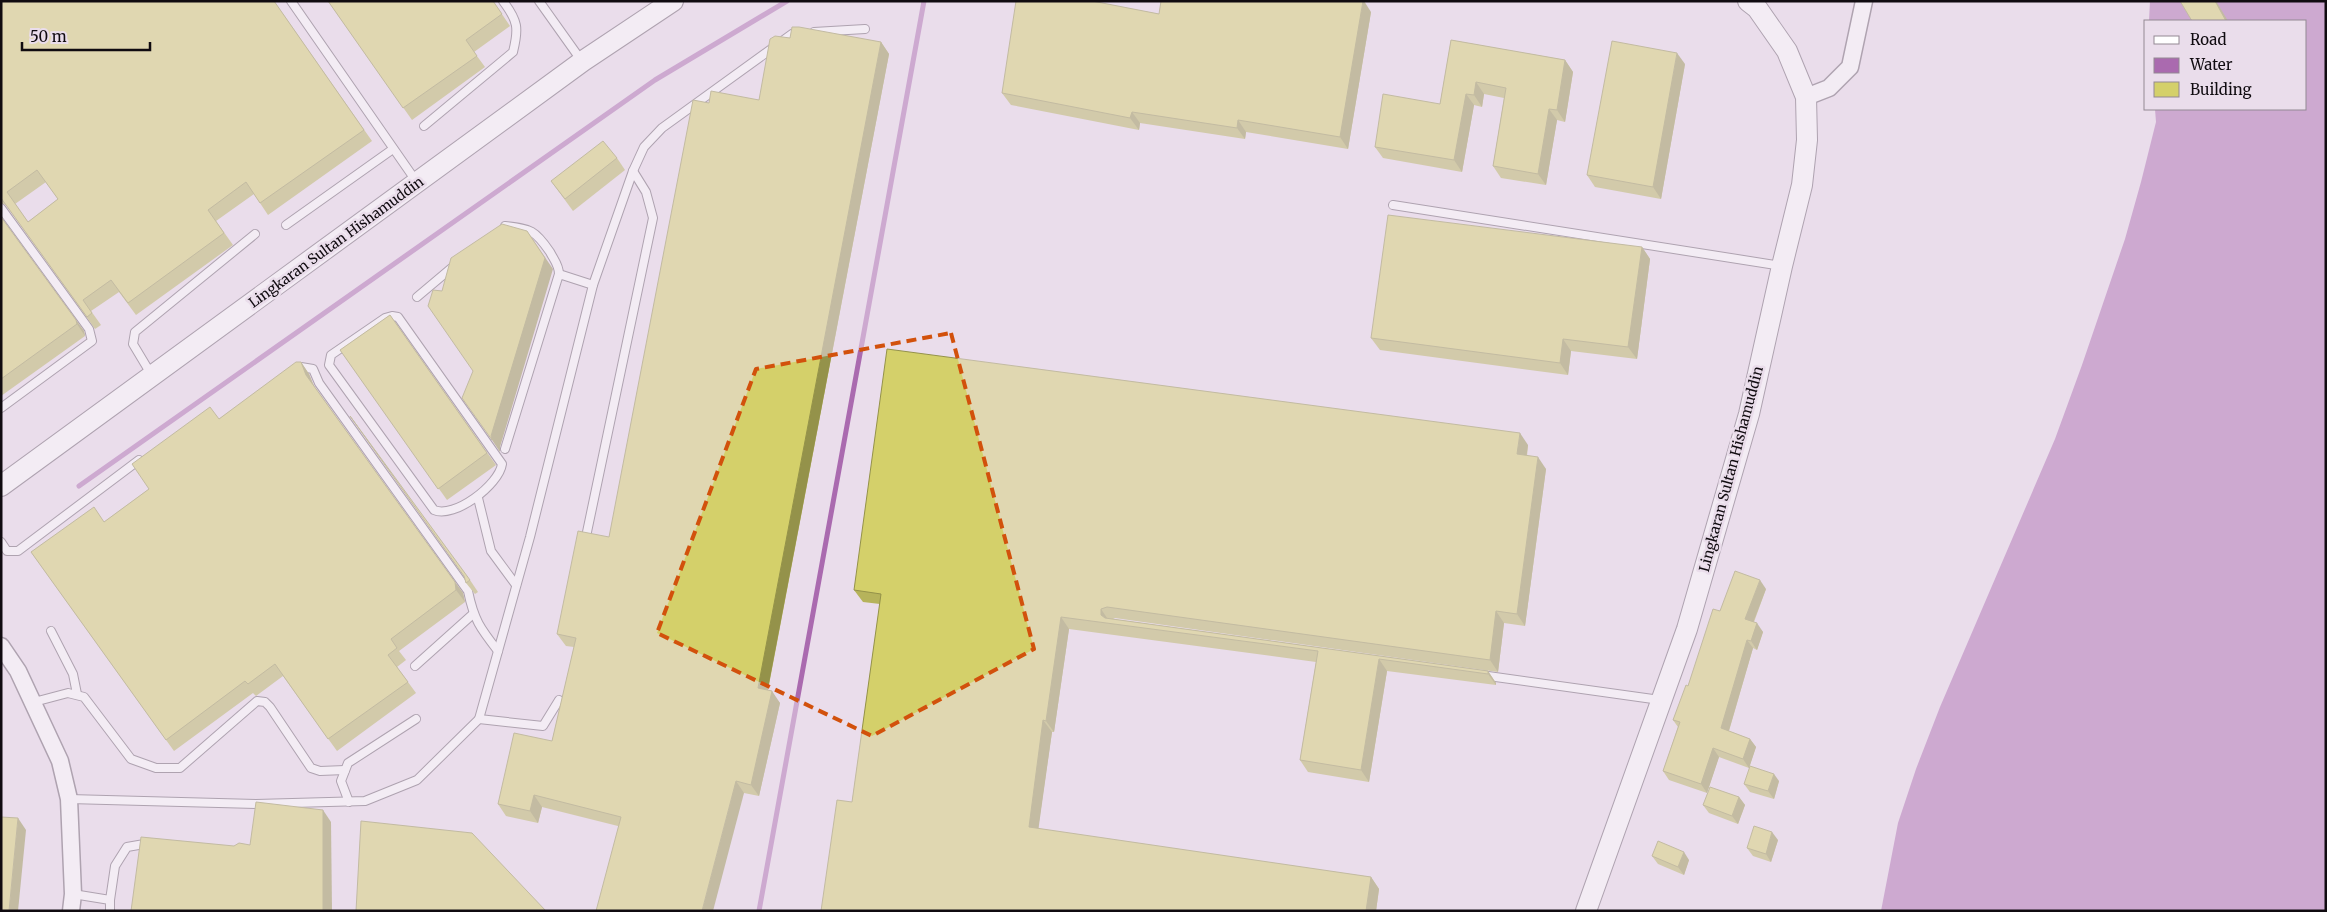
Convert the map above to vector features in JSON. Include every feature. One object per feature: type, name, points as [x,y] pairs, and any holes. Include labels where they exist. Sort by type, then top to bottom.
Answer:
[{"type":"street","name":"Lingkaran Sultan Hishamuddin","points":[[2,484],[582,61],[673,1]]},
{"type":"street","name":"Lingkaran Sultan Hishamuddin","points":[[1586,911],[1687,629],[1749,414],[1802,185],[1807,140],[1806,98],[1787,51],[1757,8],[1748,1]]},
{"type":"street","points":[[1806,98],[1829,88],[1850,67],[1864,1]]},
{"type":"street","points":[[1,646],[18,671],[34,702],[60,761],[69,799],[73,894],[71,911]]},
{"type":"lane","points":[[291,1],[417,183]]},
{"type":"lane","points":[[424,126],[513,52],[517,34],[514,16],[503,1]]},
{"type":"lane","points":[[539,1],[582,61]]},
{"type":"lane","points":[[69,799],[256,804],[349,802],[364,801],[417,780],[478,719],[516,586],[593,286],[633,171],[644,147],[662,128],[792,34],[865,29]]},
{"type":"lane","points":[[286,225],[393,148]]},
{"type":"lane","points":[[587,532],[653,218],[646,192],[633,171]]},
{"type":"lane","points":[[1393,205],[1782,266]]},
{"type":"lane","points":[[1,208],[89,329],[92,341],[1,408]]},
{"type":"lane","points":[[498,229],[502,226],[523,228],[538,235],[559,267],[559,274],[505,449]]},
{"type":"lane","points":[[152,376],[133,344],[135,332],[255,234]]},
{"type":"lane","points":[[417,297],[458,262]]},
{"type":"lane","points":[[559,274],[593,286]]},
{"type":"lane","points":[[398,317],[502,464],[501,473],[478,498],[445,511],[439,512],[434,510],[329,365],[331,355],[385,318],[398,317]]},
{"type":"lane","points":[[285,378],[301,367],[313,369],[320,383],[468,591],[473,614],[479,627],[498,651]]},
{"type":"lane","points":[[1,542],[8,552],[18,551],[146,455]]},
{"type":"lane","points":[[478,498],[491,551],[516,586]]},
{"type":"lane","points":[[415,666],[473,614]]},
{"type":"lane","points":[[51,631],[73,674],[76,694]]},
{"type":"lane","points":[[1476,674],[1662,700]]},
{"type":"lane","points":[[34,702],[68,693],[84,698],[131,759],[156,768],[180,768],[257,702],[265,702],[312,768],[320,771],[345,770]]},
{"type":"lane","points":[[478,719],[543,726],[559,700]]},
{"type":"lane","points":[[349,802],[341,781],[348,763],[416,720]]},
{"type":"lane","points":[[110,911],[115,866],[128,847],[144,843],[154,844]]},
{"type":"lane","points":[[73,894],[110,900]]},
{"type":"highlighted area","points":[[951,333],[1034,649],[872,736],[657,633],[756,369]]},
{"type":"water","points":[[2150,1],[2326,1],[2326,911],[1881,911],[1898,823],[1916,769],[1940,707],[2055,439],[2082,365],[2125,239],[2156,122],[2155,110],[2307,110],[2307,20],[2149,20]]},
{"type":"building","points":[[1,1],[274,1],[364,130],[260,203],[246,182],[208,210],[224,233],[128,303],[111,280],[83,300],[92,313],[87,317],[1,198]],"holes":[[[37,170],[58,199],[28,222],[7,192]]]},
{"type":"building","points":[[328,1],[493,1],[502,14],[466,40],[477,56],[403,108]]},
{"type":"building","points":[[1016,1],[1092,1],[1159,14],[1161,1],[1363,1],[1340,137],[1238,120],[1237,128],[1132,112],[1130,118],[1002,93]]},
{"type":"building","points":[[2180,1],[2215,1],[2225,20],[2191,20]]},
{"type":"building","points":[[792,27],[881,42],[758,688],[772,691],[751,785],[736,781],[702,911],[596,911],[621,817],[534,795],[530,811],[498,804],[514,733],[552,741],[576,638],[557,634],[578,531],[609,537],[693,100],[709,103],[711,91],[759,100],[770,39],[775,36],[790,38]]},
{"type":"building","points":[[1451,40],[1565,60],[1557,110],[1549,109],[1538,174],[1493,166],[1506,88],[1476,82],[1474,95],[1466,94],[1454,160],[1375,147],[1383,94],[1440,104]]},
{"type":"building","points":[[1612,41],[1677,53],[1653,187],[1587,175]]},
{"type":"building","points":[[603,141],[617,158],[565,199],[551,181]]},
{"type":"building","points":[[1388,215],[1642,247],[1628,347],[1563,339],[1560,363],[1371,338]]},
{"type":"building","points":[[1,217],[76,320],[77,324],[1,379]]},
{"type":"building","points":[[502,224],[527,231],[545,258],[491,436],[492,440],[462,398],[473,371],[428,306],[433,290],[442,291],[451,258]]},
{"type":"building","points":[[390,315],[487,453],[438,489],[340,350]]},
{"type":"building","points":[[887,349],[1520,433],[1517,454],[1538,457],[1517,614],[1496,611],[1490,660],[1107,607],[1101,609],[1101,615],[1105,618],[1488,671],[1488,674],[1379,659],[1361,770],[1300,760],[1318,651],[1061,617],[1046,721],[1043,720],[1029,827],[1371,877],[1366,911],[821,911],[837,800],[852,802],[881,594],[854,590]]},
{"type":"building","points":[[296,362],[301,362],[306,375],[455,582],[456,590],[391,639],[397,648],[388,655],[408,682],[328,739],[275,664],[248,684],[245,681],[166,740],[31,552],[94,507],[104,522],[149,489],[132,464],[210,407],[219,419]]},
{"type":"building","points":[[350,416],[470,580],[466,583],[464,576]]},
{"type":"building","points":[[1735,571],[1760,580],[1745,619],[1757,623],[1751,641],[1747,640],[1721,728],[1750,739],[1743,759],[1713,748],[1701,784],[1663,771],[1680,722],[1673,720],[1686,685],[1688,686],[1713,609],[1720,611]]},
{"type":"building","points":[[1750,766],[1774,774],[1768,791],[1744,784]]},
{"type":"building","points":[[1710,787],[1739,797],[1732,816],[1703,805]]},
{"type":"building","points":[[256,802],[323,810],[323,911],[131,911],[141,837],[234,846],[239,843],[250,845]]},
{"type":"building","points":[[1,817],[18,818],[9,911],[1,911]]},
{"type":"building","points":[[361,821],[472,833],[546,911],[356,911]]},
{"type":"building","points":[[1754,826],[1772,832],[1766,854],[1747,848]]},
{"type":"building","points":[[1658,841],[1684,852],[1678,867],[1652,856]]},
{"type":"waterway","points":[[79,486],[655,80],[787,1]]},
{"type":"waterway","points":[[759,911],[924,1]]}]
